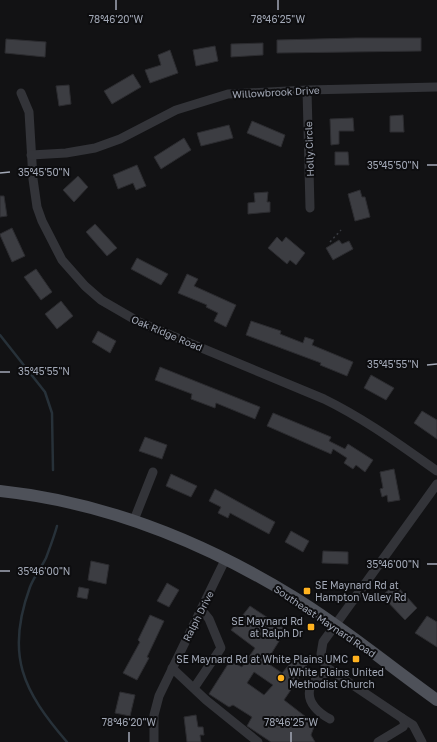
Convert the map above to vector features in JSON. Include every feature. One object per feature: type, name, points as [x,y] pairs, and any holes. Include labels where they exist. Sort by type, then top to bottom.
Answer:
[{"type":"main road","name":"Southeast Maynard Road","points":[[0,491],[58,499],[134,520],[226,558],[293,596],[437,700]]},
{"type":"street","name":"Willowbrook Drive","points":[[31,155],[66,153],[95,148],[120,139],[176,110],[212,98],[244,92],[437,87]]},
{"type":"street","name":"Holly Circle","points":[[307,90],[310,208]]},
{"type":"street","name":"Oak Ridge Road","points":[[21,93],[29,112],[31,155],[37,206],[47,234],[72,273],[101,300],[139,322],[324,399],[346,410],[381,431],[437,471]]},
{"type":"street","points":[[134,520],[150,474]]},
{"type":"street","points":[[422,742],[412,725],[326,667],[321,649],[323,642],[437,484]]},
{"type":"street","name":"Ralph Drive","points":[[154,742],[153,724],[156,705],[172,668],[226,558]]},
{"type":"street","points":[[194,688],[221,648],[209,619],[201,609]]},
{"type":"street","points":[[172,668],[258,742]]},
{"type":"street","points":[[330,719],[316,710],[309,694],[312,685],[318,676],[332,671]]},
{"type":"street","points":[[378,742],[403,727],[405,723],[402,718]]},
{"type":"path","points":[[330,242],[341,230]]},
{"type":"building","points":[[421,38],[421,51],[277,53],[277,40]]},
{"type":"building","points":[[6,39],[46,42],[45,57],[5,53]]},
{"type":"building","points":[[263,43],[263,55],[231,57],[231,44]]},
{"type":"building","points":[[215,46],[218,61],[196,66],[193,50]]},
{"type":"building","points":[[170,50],[178,73],[150,83],[145,70],[161,65],[158,55]]},
{"type":"building","points":[[133,74],[141,87],[112,104],[104,91]]},
{"type":"building","points":[[69,85],[71,104],[59,106],[56,86]]},
{"type":"building","points":[[403,115],[404,132],[390,132],[390,116]]},
{"type":"building","points":[[353,118],[354,131],[339,131],[339,144],[331,145],[330,119]]},
{"type":"building","points":[[252,121],[285,135],[281,147],[247,133]]},
{"type":"building","points":[[229,125],[233,138],[201,146],[197,133]]},
{"type":"building","points":[[184,138],[191,150],[161,169],[154,157]]},
{"type":"building","points":[[335,152],[348,152],[349,165],[335,165]]},
{"type":"building","points":[[137,165],[146,186],[136,190],[133,183],[118,189],[113,175]]},
{"type":"building","points":[[78,176],[88,187],[74,202],[63,190]]},
{"type":"building","points":[[360,190],[362,197],[365,197],[370,217],[355,221],[348,194]]},
{"type":"building","points":[[268,192],[267,202],[270,202],[270,212],[248,214],[248,203],[255,202],[254,193]]},
{"type":"building","points":[[0,196],[4,196],[7,216],[0,217]]},
{"type":"building","points":[[95,224],[117,248],[107,256],[86,232]]},
{"type":"building","points":[[12,228],[25,256],[12,262],[0,234]]},
{"type":"building","points":[[277,237],[282,242],[286,237],[305,253],[296,265],[290,260],[287,264],[268,248]]},
{"type":"building","points":[[339,240],[342,244],[349,241],[353,249],[333,260],[326,248]]},
{"type":"building","points":[[137,258],[168,274],[161,285],[131,269]]},
{"type":"building","points":[[36,269],[52,292],[41,300],[24,277]]},
{"type":"building","points":[[187,274],[198,279],[194,286],[236,305],[226,327],[214,321],[218,313],[206,307],[207,305],[178,293]]},
{"type":"building","points":[[61,301],[73,316],[57,329],[45,314]]},
{"type":"building","points":[[251,321],[281,331],[280,334],[303,343],[305,337],[314,340],[312,345],[353,362],[347,376],[320,365],[321,363],[246,335]]},
{"type":"building","points":[[98,331],[116,341],[110,353],[92,342]]},
{"type":"building","points":[[160,367],[260,407],[255,419],[216,403],[215,408],[191,399],[192,394],[155,380]]},
{"type":"building","points":[[371,375],[394,388],[386,400],[364,388]]},
{"type":"building","points":[[422,411],[437,420],[437,439],[414,423]]},
{"type":"building","points":[[273,413],[331,437],[329,441],[345,449],[348,444],[373,460],[365,472],[356,465],[353,469],[344,463],[347,458],[333,449],[331,454],[267,426]]},
{"type":"building","points":[[145,437],[167,445],[162,459],[139,451]]},
{"type":"building","points":[[394,469],[400,500],[388,502],[387,495],[382,497],[380,489],[383,488],[380,472]]},
{"type":"building","points":[[171,474],[197,486],[191,497],[166,486]]},
{"type":"building","points":[[215,489],[275,522],[269,534],[230,513],[228,518],[218,513],[221,507],[209,501]]},
{"type":"building","points":[[291,531],[309,541],[303,552],[285,542]]},
{"type":"building","points":[[323,551],[348,552],[348,564],[322,563]]},
{"type":"building","points":[[91,561],[109,565],[106,584],[88,580]]},
{"type":"building","points":[[167,583],[179,590],[169,607],[157,601]]},
{"type":"building","points":[[395,584],[417,608],[405,620],[382,596]]},
{"type":"building","points":[[79,587],[89,589],[87,599],[77,597]]},
{"type":"building","name":"White Plains United Methodist Church","points":[[250,606],[286,630],[266,662],[282,673],[294,659],[307,666],[284,700],[315,724],[311,735],[315,742],[271,742],[247,726],[252,717],[233,705],[229,707],[209,694],[230,661],[242,667],[255,648],[231,630]],"holes":[[[254,672],[273,685],[264,695],[247,683]]]},
{"type":"building","points":[[150,615],[164,621],[147,657],[149,658],[137,680],[123,673],[140,642],[138,640]]},
{"type":"building","points":[[427,616],[437,622],[437,647],[415,633]]},
{"type":"building","points":[[120,692],[135,695],[130,716],[115,713]]},
{"type":"building","points":[[196,715],[198,727],[203,727],[204,735],[200,735],[201,742],[187,742],[184,717]]},
{"type":"waterway","points":[[0,335],[45,392],[52,413],[53,470]]},
{"type":"waterway","points":[[57,526],[46,558],[30,587],[23,611],[19,633],[19,652],[23,671],[29,688],[39,706],[67,742]]},
{"type":"place","name":"SE Maynard Rd at Hampton Valley Rd","points":[[307,591]]},
{"type":"place","name":"SE Maynard Rd at Ralph Dr","points":[[311,627]]},
{"type":"place","name":"SE Maynard Rd at White Plains UMC","points":[[356,659]]},
{"type":"place","name":"White Plains United Methodist Church","points":[[281,678]]}]
